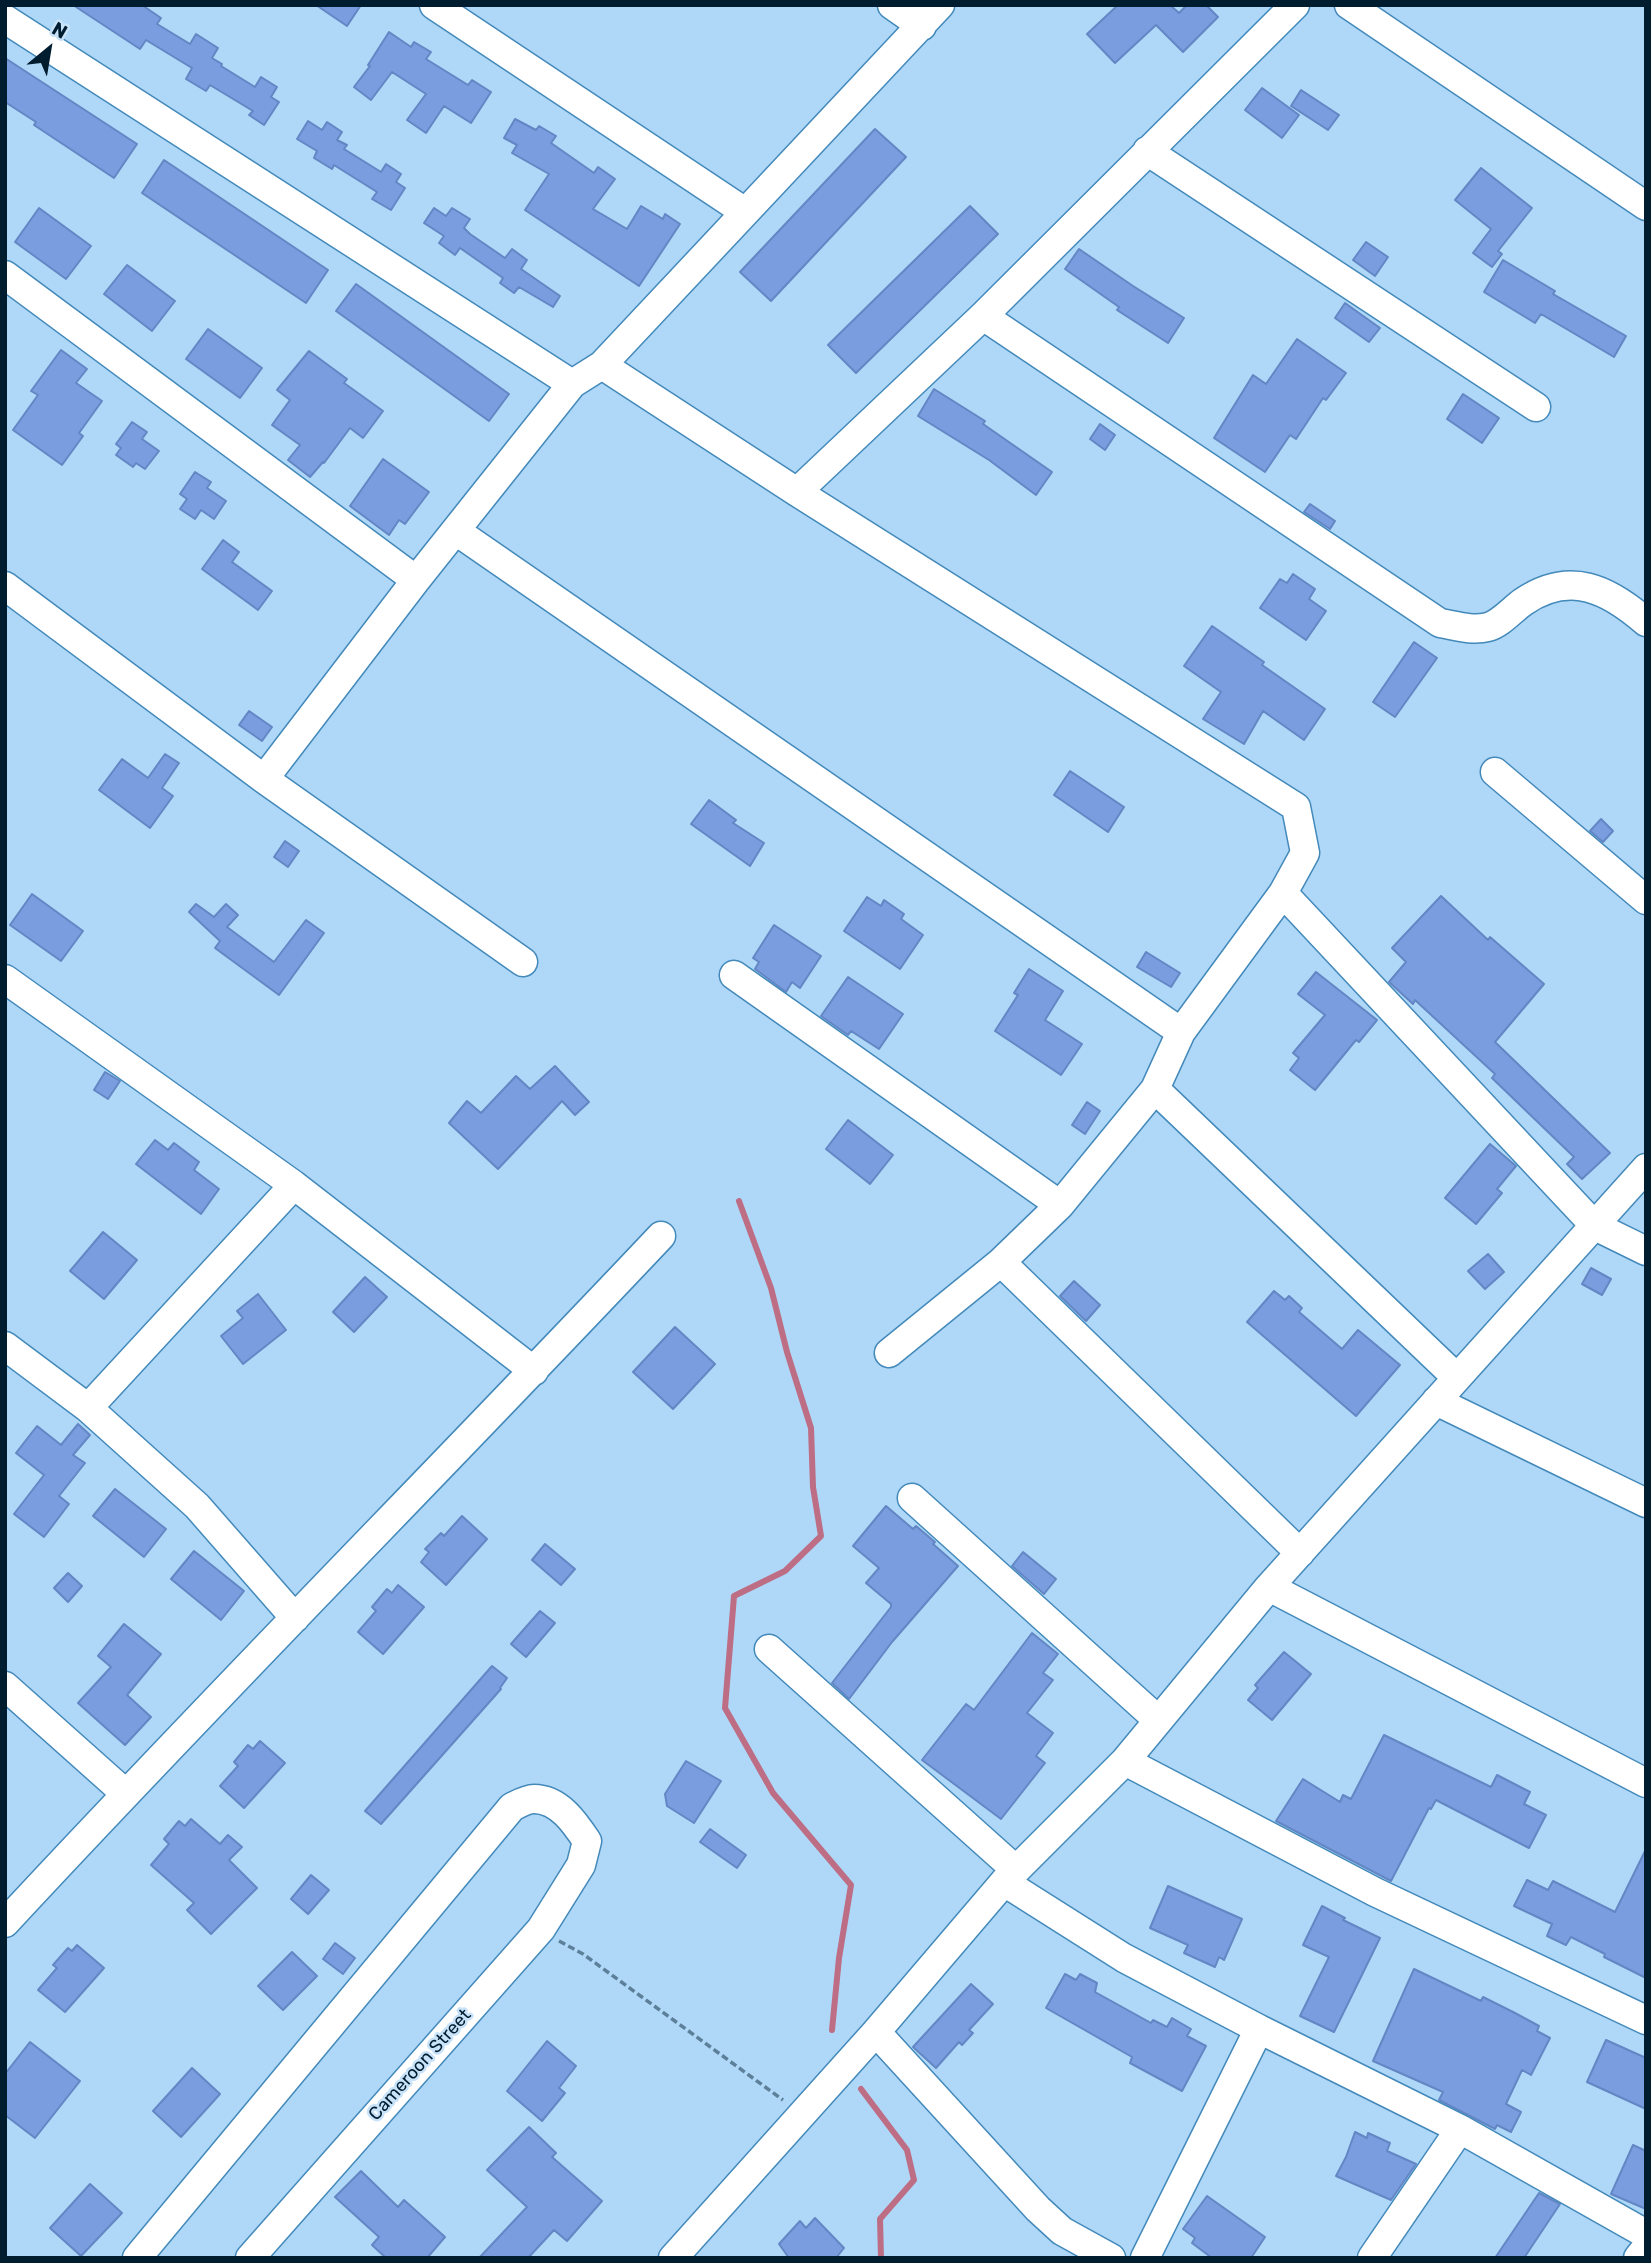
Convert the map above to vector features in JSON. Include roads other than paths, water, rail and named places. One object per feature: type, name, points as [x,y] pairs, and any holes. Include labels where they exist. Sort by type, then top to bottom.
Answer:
[{"type":"street","points":[[434,5],[745,212]]},
{"type":"street","points":[[892,5],[922,26]]},
{"type":"street","points":[[264,779],[416,580],[572,384],[602,365],[940,5]]},
{"type":"street","points":[[797,492],[983,316],[1295,5]]},
{"type":"street","points":[[1349,5],[1646,206]]},
{"type":"street","points":[[5,19],[572,384]]},
{"type":"street","points":[[1147,151],[1536,407]]},
{"type":"street","points":[[5,275],[416,580]]},
{"type":"street","points":[[983,316],[1440,623],[1474,630],[1492,627],[1528,598],[1551,589],[1581,585],[1606,593],[1646,622]]},
{"type":"street","points":[[602,365],[797,492],[1296,807],[1306,853],[1283,893],[1181,1032],[1155,1090],[1060,1205],[1000,1262],[889,1353]]},
{"type":"street","points":[[456,531],[1181,1032]]},
{"type":"street","points":[[5,586],[264,779],[523,962]]},
{"type":"street","points":[[1495,772],[1646,900]]},
{"type":"street","points":[[1283,893],[1595,1226],[1646,1251]]},
{"type":"street","points":[[734,975],[1060,1205]]},
{"type":"street","points":[[5,979],[294,1185],[534,1371]]},
{"type":"street","points":[[1155,1090],[1457,1378]]},
{"type":"street","points":[[673,2258],[876,2032],[1010,1876],[1125,1761],[1269,1587],[1646,1168]]},
{"type":"street","points":[[88,1408],[294,1185]]},
{"type":"street","points":[[5,1923],[125,1793],[661,1236]]},
{"type":"street","points":[[1000,1262],[1300,1553]]},
{"type":"street","points":[[5,1346],[88,1408],[197,1506],[295,1618]]},
{"type":"street","points":[[1436,1401],[1646,1503]]},
{"type":"street","points":[[912,1499],[1158,1720]]},
{"type":"street","points":[[1269,1587],[1646,1783]]},
{"type":"street","points":[[769,1649],[1010,1876],[1124,1958],[1460,2129],[1646,2234]]},
{"type":"street","points":[[5,1686],[125,1793]]},
{"type":"street","points":[[1125,1761],[1374,1892],[1646,2020]]},
{"type":"street","name":"Cameroon Street","points":[[137,2258],[512,1807],[533,1799],[554,1804],[572,1820],[587,1841],[581,1865],[541,1929],[250,2258]]},
{"type":"street","points":[[1145,2258],[1259,2029]]},
{"type":"street","points":[[876,2032],[1038,2209],[1062,2231],[1111,2258]]},
{"type":"street","points":[[1372,2258],[1460,2129]]},
{"type":"street","points":[[1638,2258],[1646,2248]]},
{"type":"waterway","points":[[739,1201],[771,1288],[787,1352],[811,1428],[813,1487],[821,1536],[785,1571],[734,1596],[725,1708],[773,1793],[851,1885],[839,1958],[832,2030]]},
{"type":"waterway","points":[[861,2089],[907,2150],[914,2180],[880,2219],[881,2258]]}]
